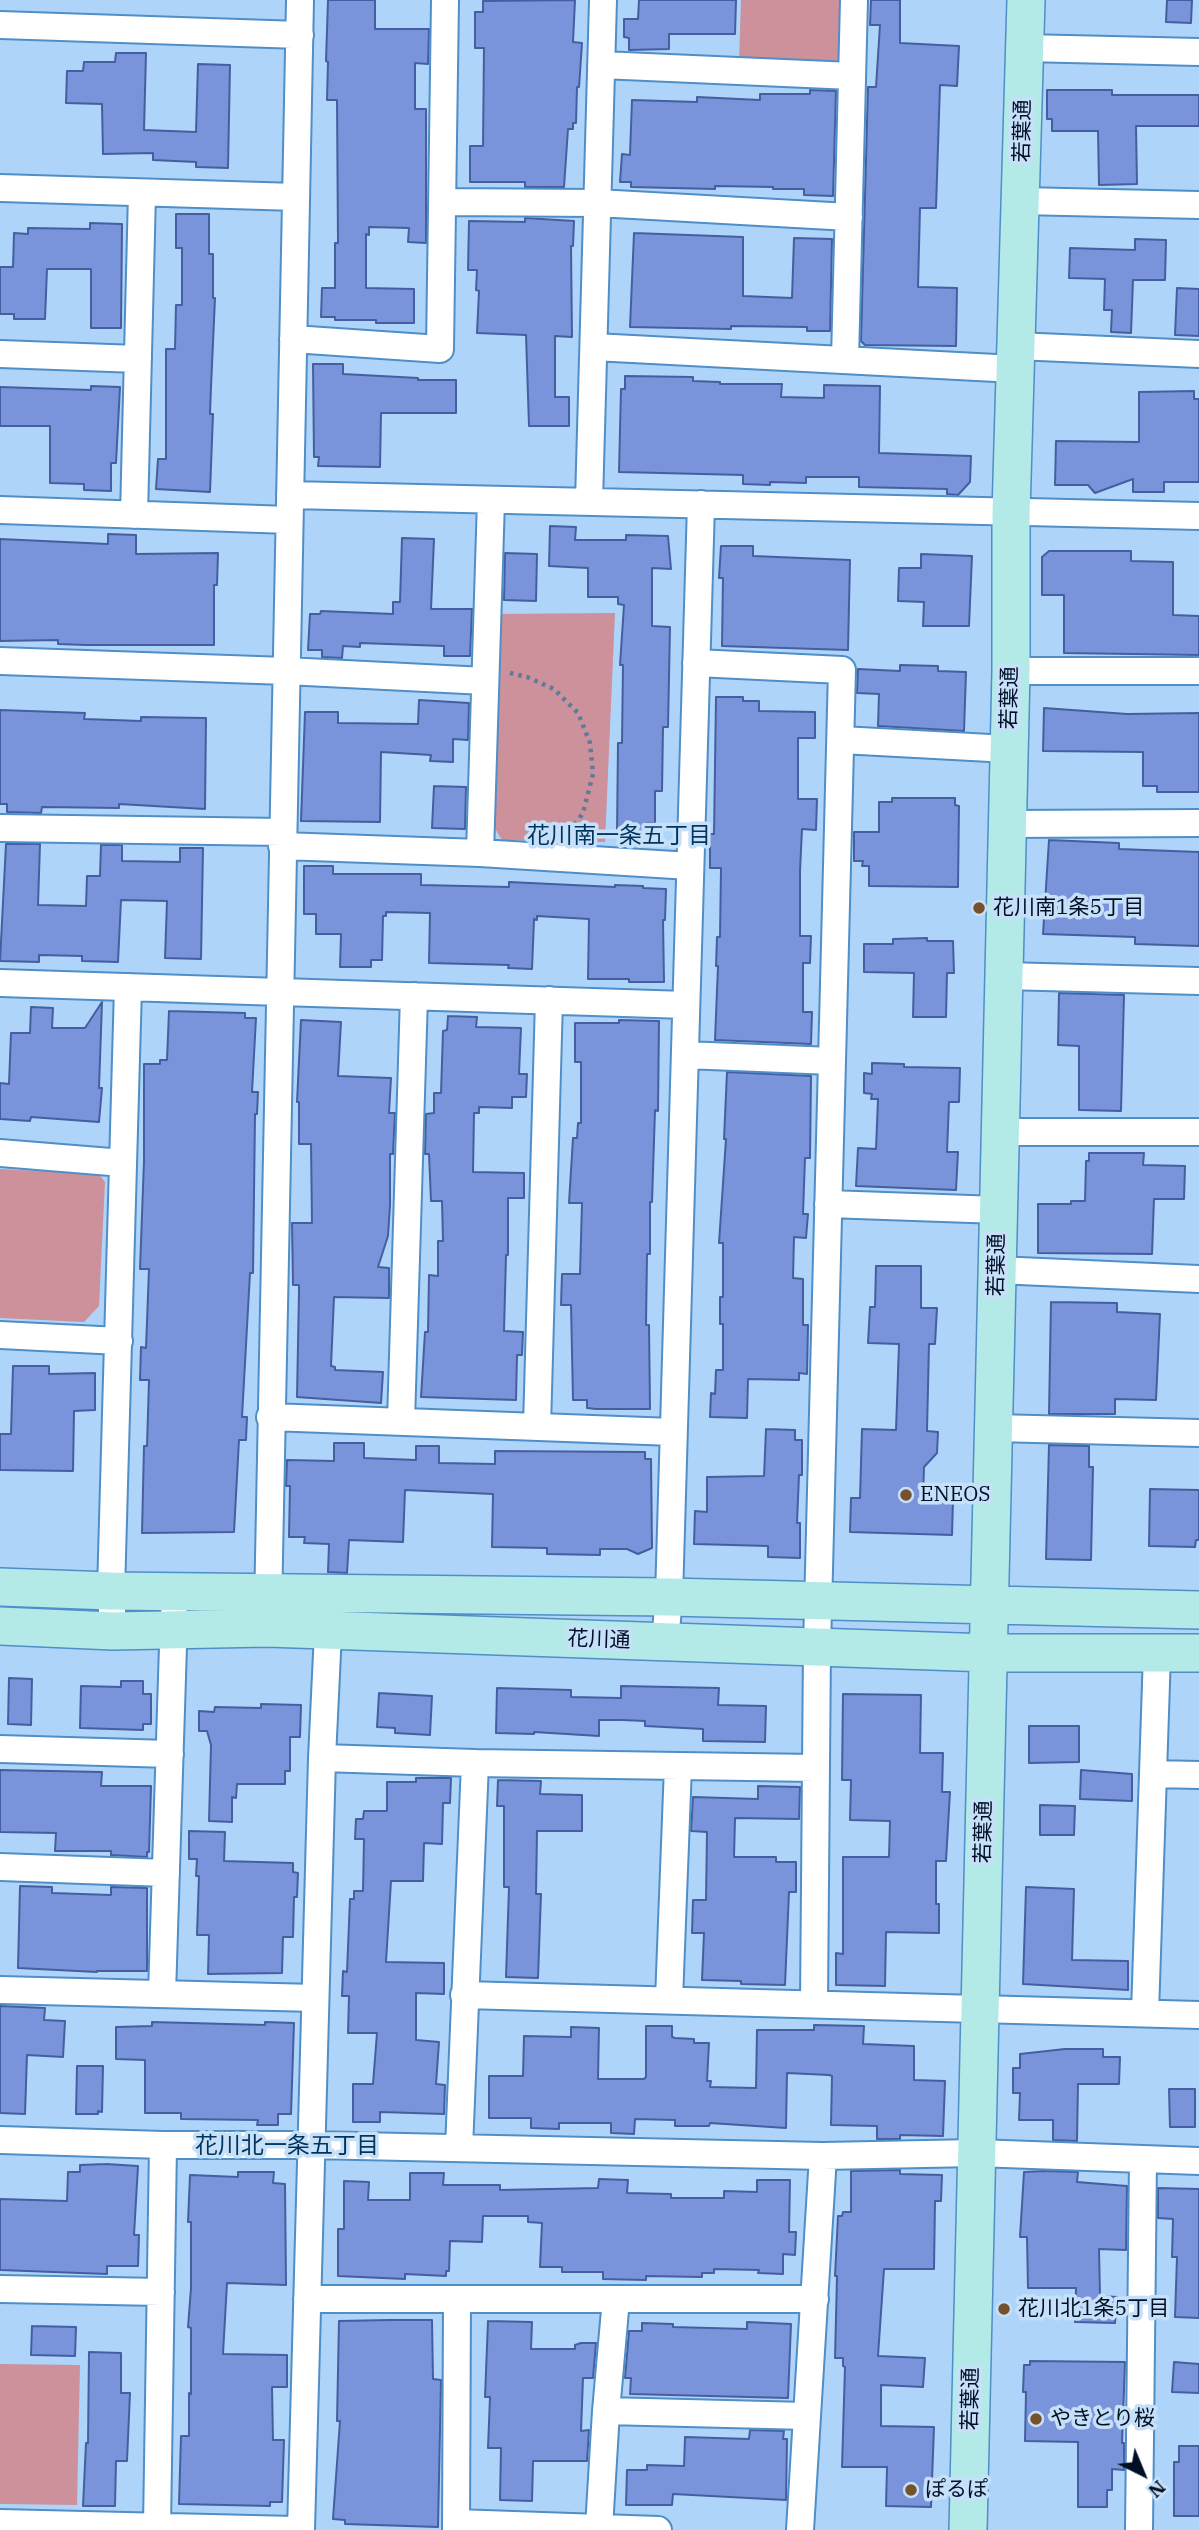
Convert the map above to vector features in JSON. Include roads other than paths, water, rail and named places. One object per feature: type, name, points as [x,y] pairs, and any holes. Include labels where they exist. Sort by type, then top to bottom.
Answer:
[{"type":"street","points":[[267,1628],[300,0]]},
{"type":"street","points":[[293,339],[440,349],[445,0]]},
{"type":"street","points":[[590,502],[603,0]]},
{"type":"street","points":[[845,360],[854,0]]},
{"type":"street","name":"若葉通","points":[[968,2530],[1012,671],[1011,513],[1026,0]]},
{"type":"street","points":[[0,25],[300,35]]},
{"type":"street","points":[[1024,48],[1199,52]]},
{"type":"street","points":[[601,65],[852,76]]},
{"type":"street","points":[[0,188],[296,197]]},
{"type":"street","points":[[134,515],[142,193]]},
{"type":"street","points":[[1021,201],[1199,205]]},
{"type":"street","points":[[443,202],[597,202],[849,217]]},
{"type":"street","points":[[594,347],[845,360],[1199,354]]},
{"type":"street","points":[[0,354],[138,359]]},
{"type":"street","points":[[480,853],[496,676],[491,500]]},
{"type":"street","points":[[0,510],[134,515],[491,500],[1199,516]]},
{"type":"street","points":[[665,1642],[669,1597],[701,504]]},
{"type":"street","points":[[0,661],[496,676]]},
{"type":"street","points":[[696,663],[842,670],[817,1647],[814,2004]]},
{"type":"street","points":[[1012,671],[1199,671]]},
{"type":"street","points":[[841,740],[1009,749]]},
{"type":"street","points":[[1007,824],[1199,823]]},
{"type":"street","points":[[0,828],[282,839],[690,866]]},
{"type":"street","points":[[1004,976],[1199,981]]},
{"type":"street","points":[[0,984],[686,1005]]},
{"type":"street","points":[[113,1631],[111,1591],[128,987]]},
{"type":"street","points":[[401,1422],[414,996]]},
{"type":"street","points":[[537,1427],[549,1000]]},
{"type":"street","points":[[685,1055],[832,1061]]},
{"type":"street","points":[[1000,1132],[1199,1132]]},
{"type":"street","points":[[0,1153],[124,1163]]},
{"type":"street","points":[[828,1204],[999,1210]]},
{"type":"street","points":[[997,1270],[1199,1279]]},
{"type":"street","points":[[0,1335],[119,1341]]},
{"type":"street","points":[[270,1417],[673,1432]]},
{"type":"street","points":[[994,1428],[1199,1433]]},
{"type":"street","name":"花川通","points":[[0,1587],[111,1591],[669,1597],[1199,1611]]},
{"type":"street","points":[[162,1994],[173,1591]]},
{"type":"street","points":[[301,2530],[322,1758],[330,1593]]},
{"type":"street","name":"花川通","points":[[0,1626],[113,1631],[267,1628],[989,1653],[1199,1653]]},
{"type":"street","points":[[1145,2013],[1157,1653]]},
{"type":"street","points":[[0,1749],[170,1754]]},
{"type":"street","points":[[322,1758],[816,1768]]},
{"type":"street","points":[[458,2148],[475,1763]]},
{"type":"street","points":[[669,2000],[678,1766]]},
{"type":"street","points":[[1153,1774],[1199,1775]]},
{"type":"street","points":[[0,1867],[166,1873]]},
{"type":"street","points":[[0,1990],[315,1998]]},
{"type":"street","points":[[464,1995],[1199,2015]]},
{"type":"street","points":[[0,2140],[823,2156],[976,2153],[1199,2161]]},
{"type":"street","points":[[157,2527],[163,2145]]},
{"type":"street","points":[[800,2530],[823,2156]]},
{"type":"street","points":[[1139,2530],[1143,2159]]},
{"type":"street","points":[[0,2288],[161,2292]]},
{"type":"street","points":[[307,2299],[814,2299]]},
{"type":"street","points":[[457,2299],[456,2527],[659,2530]]},
{"type":"street","points":[[599,2528],[616,2299]]},
{"type":"street","points":[[606,2411],[807,2416]]},
{"type":"street","points":[[0,2523],[294,2530]]},
{"type":"place","name":"花川南1条5丁目","points":[[979,908]]},
{"type":"place","name":"ENEOS","points":[[906,1495]]},
{"type":"place","name":"花川北1条5丁目","points":[[1004,2309]]},
{"type":"place","name":"やきとり桜","points":[[1036,2419]]},
{"type":"place","name":"ぽるぽ","points":[[911,2490]]},
{"type":"district","name":"花川南一条五丁目","points":[[619,836]]},
{"type":"district","name":"花川北一条五丁目","points":[[287,2146]]}]
